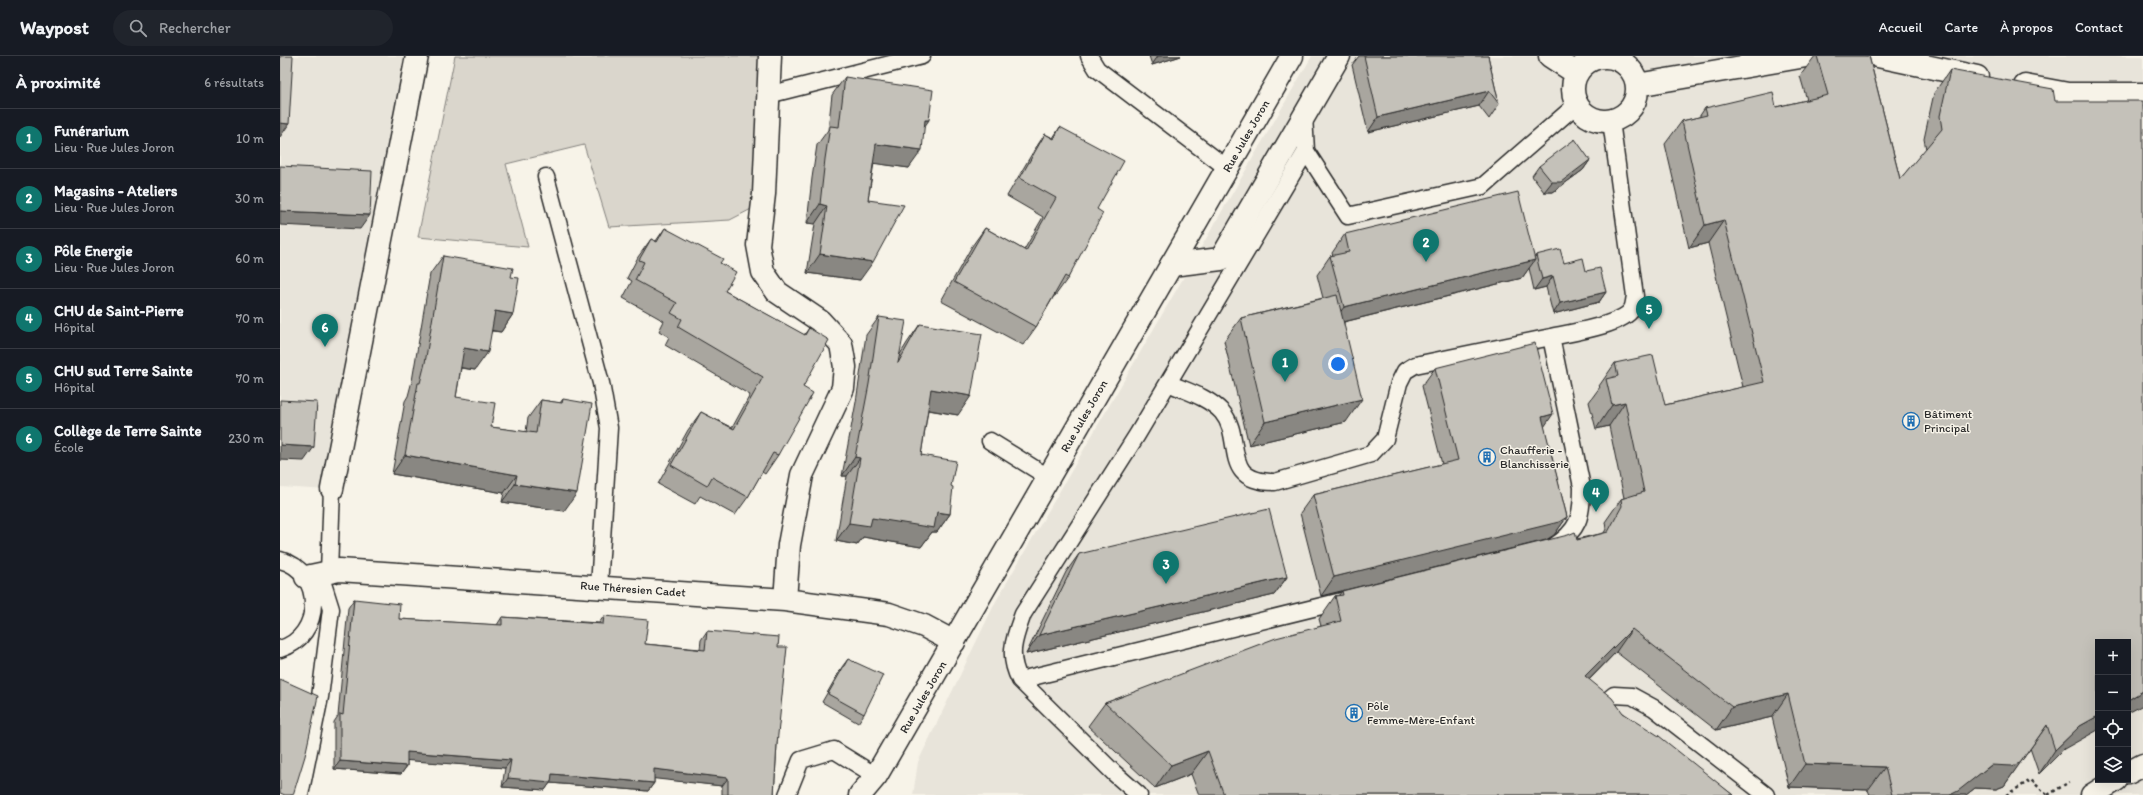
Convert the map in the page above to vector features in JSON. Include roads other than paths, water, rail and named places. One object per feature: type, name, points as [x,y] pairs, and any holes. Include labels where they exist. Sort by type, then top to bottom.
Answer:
[{"type":"street","points":[[332,489],[417,56]]},
{"type":"street","points":[[770,56],[764,194],[758,244],[763,272],[777,292],[820,321],[841,344],[845,367],[843,388],[802,475],[789,545],[786,600]]},
{"type":"street","name":"Rue Jules Joron","points":[[860,795],[877,786],[954,642],[1292,56]]},
{"type":"street","points":[[1171,265],[1221,259],[1339,56]]},
{"type":"street","points":[[1550,56],[1580,64],[1602,57],[1619,60],[1631,70],[1637,85],[1637,93],[1631,108],[1622,116],[1610,121],[1594,120],[1587,117],[1576,105],[1572,89],[1580,64]]},
{"type":"street","points":[[1637,85],[1806,56]]},
{"type":"street","points":[[1878,56],[2068,94],[2143,94]]},
{"type":"street","name":"Rue Théresien Cadet","points":[[318,575],[338,570],[786,600],[889,614],[924,626],[954,642]]},
{"type":"street","points":[[2131,771],[2143,764]]},
{"type":"street","points":[[2092,795],[2111,783]]},
{"type":"lane","points":[[768,95],[922,56]]},
{"type":"lane","points":[[1089,56],[1097,69],[1228,168]]},
{"type":"lane","points":[[1304,115],[1306,151],[1348,216],[1483,186],[1576,105]]},
{"type":"lane","points":[[1168,383],[1209,402],[1222,413],[1229,428],[1240,469],[1249,478],[1263,482],[1275,482],[1371,454],[1385,439],[1399,383],[1405,371],[1415,365],[1551,337],[1613,322],[1625,316],[1633,308],[1635,296],[1634,282],[1610,121]]},
{"type":"lane","points":[[1139,795],[1114,774],[1020,680],[1014,668],[1012,647],[1023,614],[1137,435],[1306,151]]},
{"type":"lane","points":[[546,177],[601,383],[610,428],[599,587]]},
{"type":"lane","points":[[1542,551],[1550,549],[1566,539],[1577,526],[1582,506],[1582,487],[1551,337]]},
{"type":"lane","points":[[990,442],[1048,477]]},
{"type":"lane","points":[[280,649],[287,647],[301,638],[310,624],[314,609],[312,592],[318,575],[332,489]]},
{"type":"lane","points":[[280,560],[318,575],[331,609],[320,697],[300,795]]},
{"type":"lane","points":[[1020,680],[1366,595]]},
{"type":"lane","points":[[1612,728],[1604,716],[1603,704],[1614,695],[1632,696],[1654,708],[1766,795]]},
{"type":"lane","points":[[787,795],[801,760],[834,750],[877,786]]},
{"type":"place","name":"Magasins - Ateliers","points":[[1426,262]]},
{"type":"place","name":"CHU sud Terre Sainte","points":[[1649,329]]},
{"type":"place","name":"Collège de Terre Sainte","points":[[325,347]]},
{"type":"place","name":"Funérarium","points":[[1285,382]]},
{"type":"place","name":"Bâtiment Principal","points":[[1911,421]]},
{"type":"place","name":"Chaufferie - Blanchisserie","points":[[1487,457]]},
{"type":"place","name":"CHU de Saint-Pierre","points":[[1596,512]]},
{"type":"place","name":"Pôle Energie","points":[[1166,584]]},
{"type":"place","name":"Pôle Femme-Mère-Enfant","points":[[1354,713]]}]
